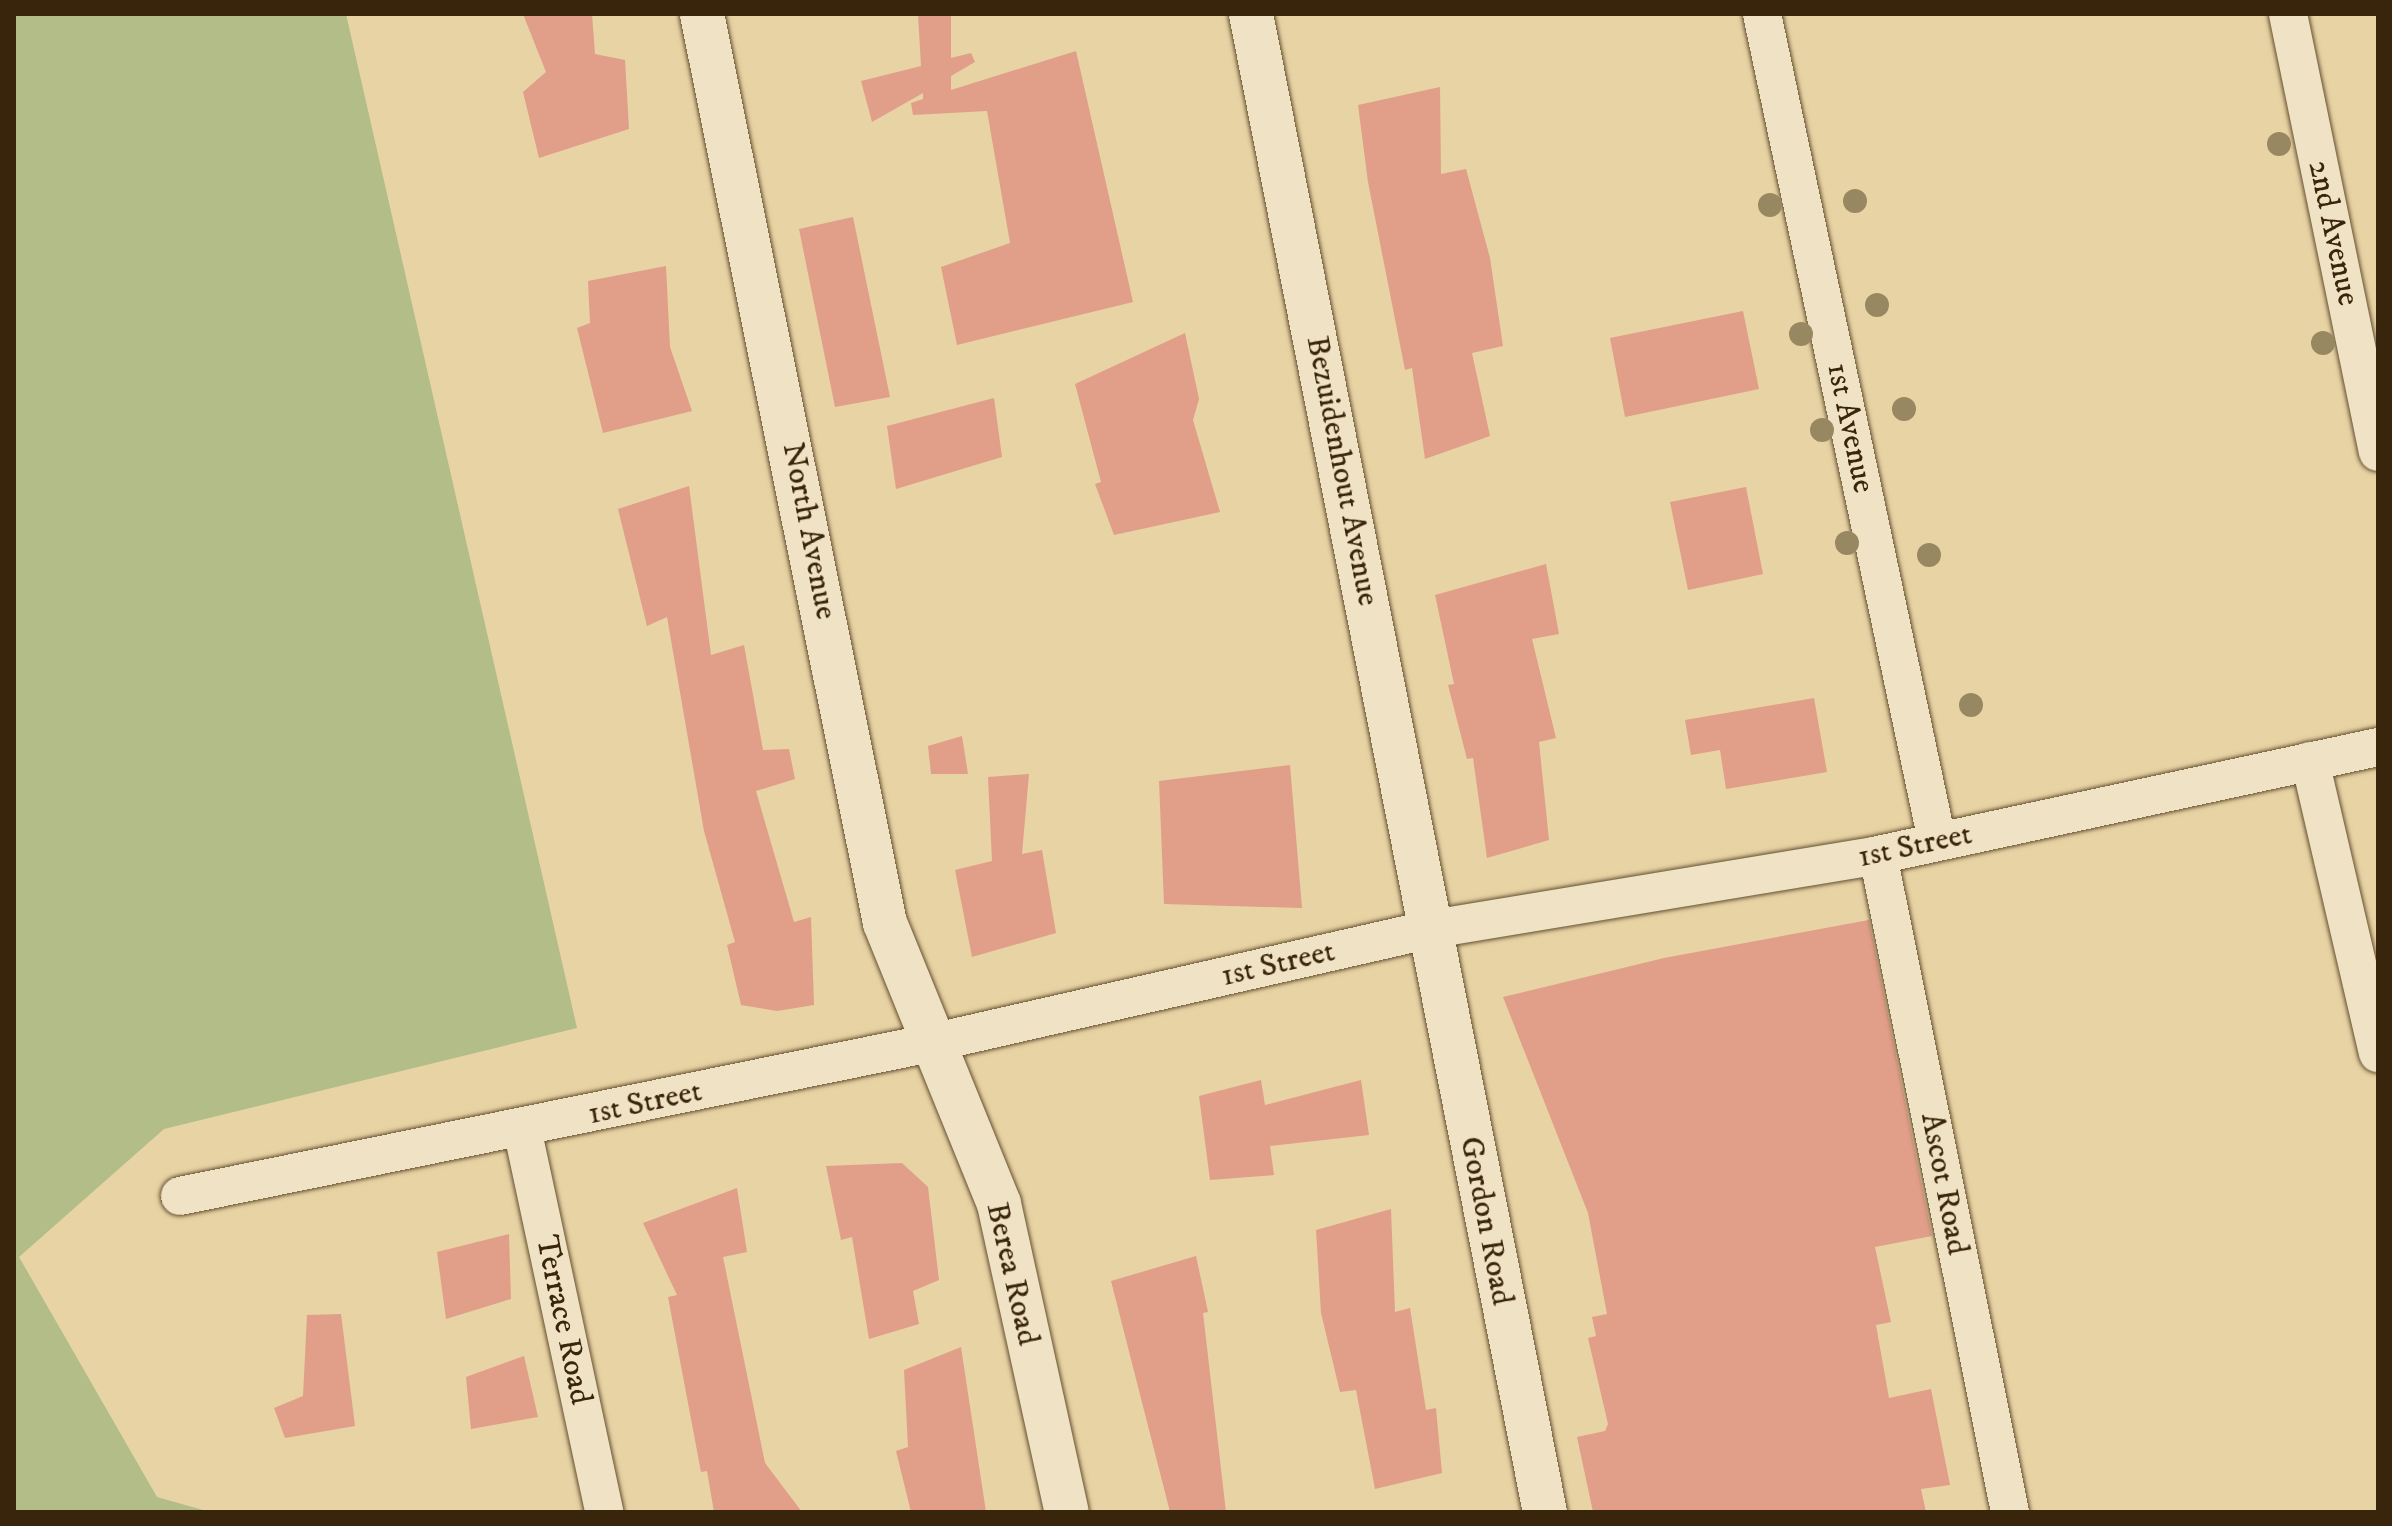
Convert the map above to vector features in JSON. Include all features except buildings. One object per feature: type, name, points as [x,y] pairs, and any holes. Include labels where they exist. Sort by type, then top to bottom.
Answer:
[{"type":"street","name":"North Avenue","points":[[702,14],[885,923],[931,1043]]},
{"type":"street","name":"Bezuidenhout Avenue","points":[[1251,14],[1349,496],[1427,930]]},
{"type":"street","name":"1st Avenue","points":[[1762,14],[1937,841]]},
{"type":"street","name":"2nd Avenue","points":[[2288,14],[2378,452]]},
{"type":"street","name":"1st Street","points":[[180,1196],[931,1043],[1427,930],[1878,855],[2378,747]]},
{"type":"street","points":[[2310,761],[2378,1053]]},
{"type":"street","name":"Ascot Road","points":[[1878,855],[2010,1512]]},
{"type":"street","name":"Gordon Road","points":[[1427,930],[1545,1512]]},
{"type":"street","name":"Berea Road","points":[[931,1043],[999,1204],[1067,1512]]},
{"type":"street","name":"Terrace Road","points":[[522,1128],[604,1512]]},
{"type":"green space","points":[[14,14],[346,14],[577,1028],[164,1129],[19,1257],[157,1497],[210,1512],[14,1512]]}]
